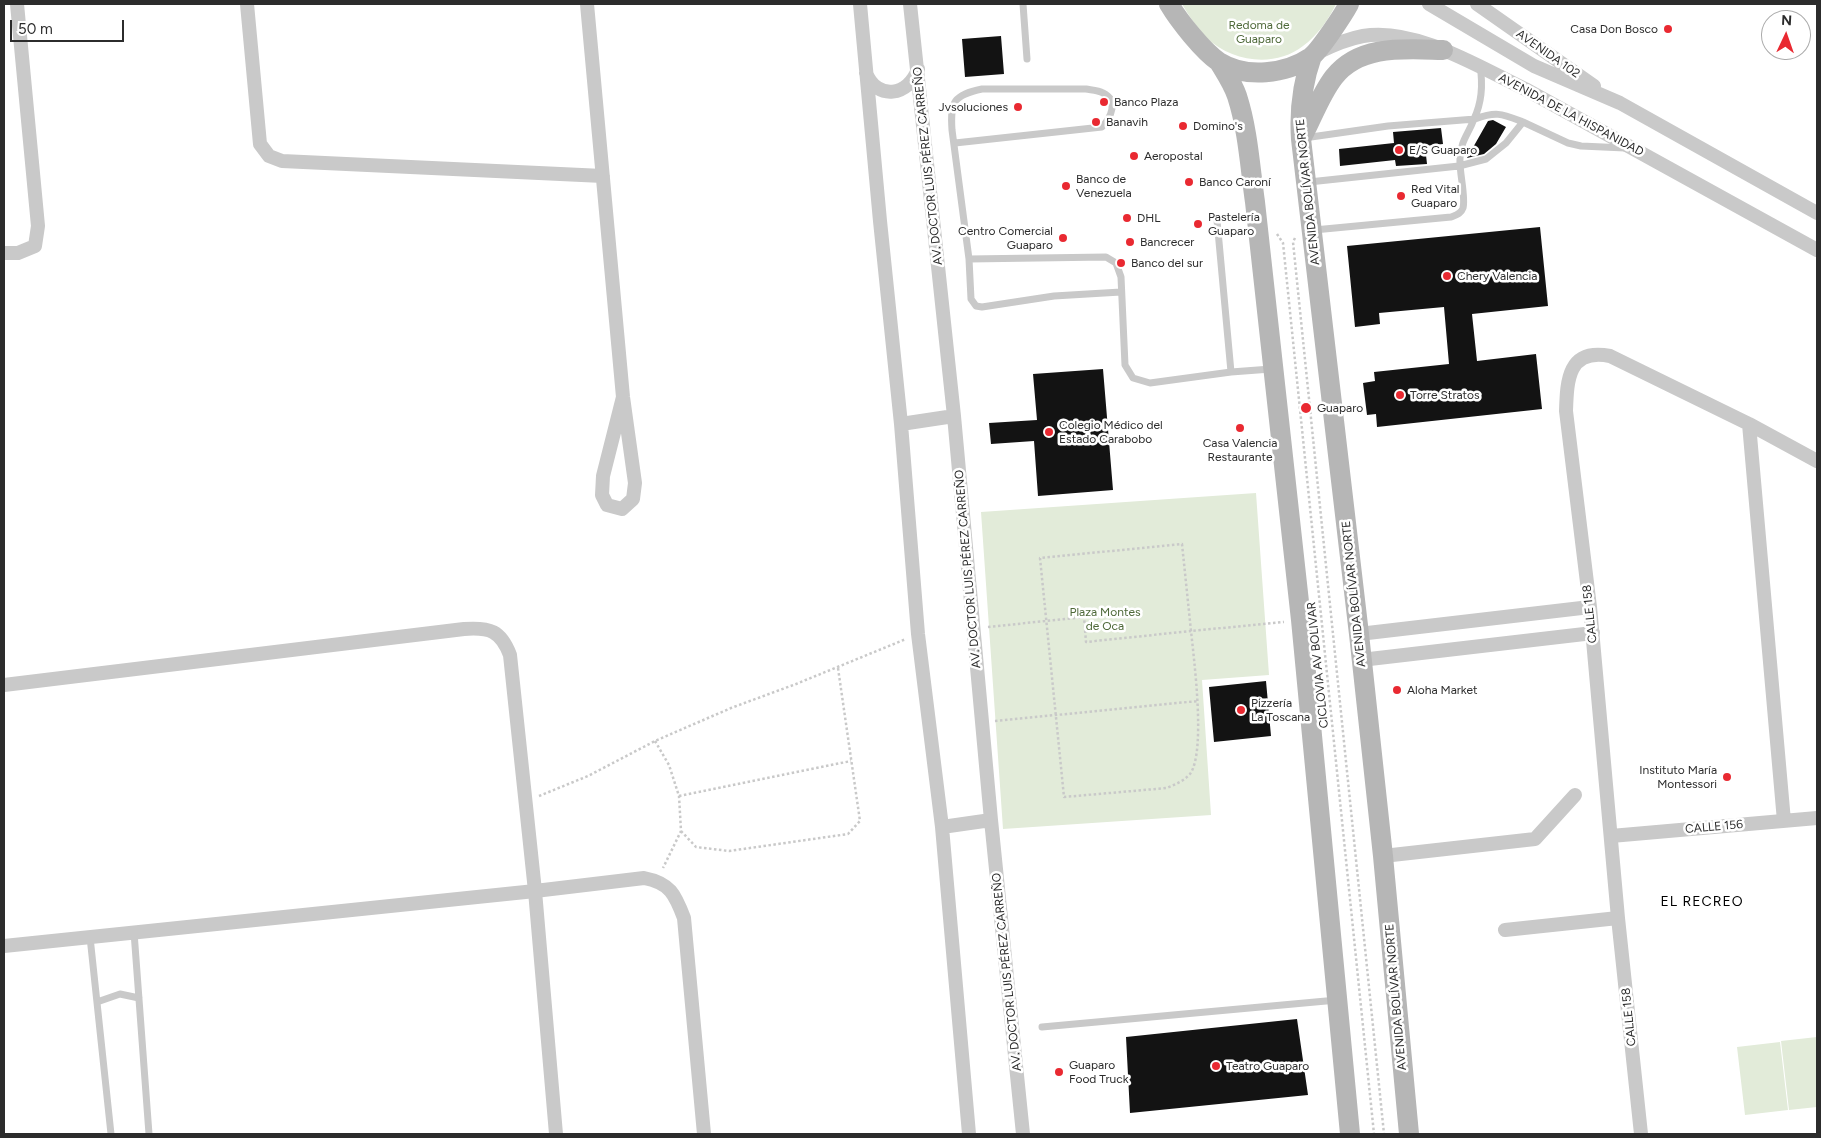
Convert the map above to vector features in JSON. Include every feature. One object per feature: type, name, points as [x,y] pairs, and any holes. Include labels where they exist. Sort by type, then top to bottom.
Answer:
[{"type":"main road","points":[[1169,4],[1182,24],[1219,62],[1236,95],[1247,139],[1274,369],[1300,620],[1350,1134]]},
{"type":"main road","points":[[1219,62],[1234,69],[1252,73],[1288,68],[1312,56],[1341,18],[1349,4]]},
{"type":"main road","points":[[1301,139],[1333,78],[1345,66],[1379,51],[1402,48],[1443,50]]},
{"type":"main road","name":"AVENIDA BOLÍVAR NORTE","points":[[1312,56],[1304,77],[1300,98],[1299,120],[1306,182],[1304,232],[1359,634],[1383,856],[1409,1134]]},
{"type":"street","points":[[4,253],[18,254],[35,246],[38,226],[17,4]]},
{"type":"street","points":[[247,4],[260,144],[269,156],[282,161],[603,176]]},
{"type":"street","points":[[587,4],[623,397],[635,483],[633,499],[622,509],[607,505],[602,495],[603,476],[623,397]]},
{"type":"street","points":[[860,4],[901,424],[918,634],[942,827],[969,1134]]},
{"type":"street","name":"AV. DOCTOR LUIS PÉREZ CARREÑO","points":[[910,4],[954,416],[991,820],[1023,1134]]},
{"type":"street","points":[[1429,4],[1534,66],[1620,104],[1817,213]]},
{"type":"street","name":"AVENIDA 102","points":[[1477,4],[1620,104]]},
{"type":"street","name":"AVENIDA DE LA HISPANIDAD","points":[[1312,56],[1335,44],[1363,36],[1386,35],[1426,43],[1480,66],[1817,250]]},
{"type":"street","points":[[865,68],[867,76],[872,83],[886,92],[903,89],[910,84],[918,70]]},
{"type":"street","name":"CALLE 158","points":[[1642,1134],[1618,918],[1593,633],[1566,411],[1568,380],[1571,371],[1577,362],[1593,355],[1610,356],[1749,424],[1817,461]]},
{"type":"street","points":[[901,424],[954,416]]},
{"type":"street","points":[[1749,424],[1784,821]]},
{"type":"street","points":[[1359,634],[1590,607]]},
{"type":"street","points":[[4,685],[479,628],[494,632],[505,642],[510,655],[535,891],[556,1134]]},
{"type":"street","points":[[1361,660],[1593,633]]},
{"type":"street","points":[[1383,856],[1536,839],[1575,795]]},
{"type":"street","name":"CALLE 156","points":[[1611,836],[1817,818]]},
{"type":"street","points":[[942,827],[991,820]]},
{"type":"street","points":[[4,946],[644,878],[658,880],[668,887],[677,899],[684,918],[704,1134]]},
{"type":"street","points":[[1505,930],[1618,918]]},
{"type":"lane","points":[[1023,4],[1027,59]]},
{"type":"lane","points":[[1304,232],[1451,217],[1458,214],[1463,209],[1459,166],[1461,144],[1475,118],[1481,96],[1480,66]]},
{"type":"lane","points":[[954,143],[1102,127],[1110,118],[1112,110],[1110,100],[1102,92],[1086,89],[982,89],[966,92],[957,98],[951,114],[954,143],[969,259],[972,299],[976,306],[982,307],[1054,296],[1121,292]]},
{"type":"lane","points":[[1301,139],[1388,126],[1475,118],[1499,113],[1581,146],[1618,147],[1635,150]]},
{"type":"lane","points":[[1306,182],[1459,166],[1486,159],[1506,143],[1523,122]]},
{"type":"lane","points":[[1217,220],[1231,372]]},
{"type":"lane","points":[[969,259],[1106,257],[1116,263],[1121,277],[1125,365],[1133,378],[1150,383],[1231,372],[1274,369]]},
{"type":"lane","points":[[134,932],[148,1134]]},
{"type":"lane","points":[[90,937],[111,1134]]},
{"type":"lane","points":[[97,1002],[120,994],[139,998]]},
{"type":"lane","points":[[1042,1027],[1337,1000]]},
{"type":"path","name":"CICLOVIA AV BOLIVAR","points":[[1272,226],[1283,242],[1374,1134]]},
{"type":"path","name":"CICLOVIA AV BOLIVAR","points":[[1304,232],[1294,242],[1384,1134]]},
{"type":"path","points":[[1182,544],[1191,631],[1198,701],[1196,762],[1190,773],[1181,782],[1167,788],[1064,797],[1040,558],[1182,544]]},
{"type":"path","points":[[973,628],[1084,617],[1086,642],[1300,620]]},
{"type":"path","points":[[526,801],[588,776],[655,742],[731,708],[838,668],[918,634]]},
{"type":"path","points":[[681,831],[696,847],[728,851],[848,834],[860,821],[838,668]]},
{"type":"path","points":[[982,722],[1198,701]]},
{"type":"path","points":[[655,742],[670,765],[679,796],[681,831],[658,880]]},
{"type":"path","points":[[679,796],[851,760]]},
{"type":"green space","name":"Redoma de Guaparo","points":[[1182,4],[1336,4],[1322,27],[1303,46],[1292,53],[1280,57],[1254,59],[1241,57],[1217,46],[1200,30]]},
{"type":"green space","name":"Plaza Montes de Oca","points":[[1256,493],[1269,675],[1202,680],[1211,815],[1003,829],[981,512]]},
{"type":"green space","points":[[1817,1037],[1817,1107],[1789,1110],[1781,1041]]},
{"type":"green space","points":[[1780,1042],[1788,1110],[1745,1115],[1737,1047]]},
{"type":"building","points":[[1001,36],[1004,74],[965,77],[962,39]]},
{"type":"building","points":[[1493,120],[1506,127],[1496,144],[1484,154],[1467,158],[1488,121]]},
{"type":"building","points":[[1441,128],[1443,144],[1425,146],[1427,164],[1396,166],[1395,160],[1340,166],[1339,149],[1394,143],[1393,132]]},
{"type":"building","name":"Chery Valencia","points":[[1540,227],[1548,306],[1472,314],[1477,361],[1536,354],[1542,409],[1377,427],[1376,414],[1367,415],[1363,383],[1375,381],[1374,372],[1449,364],[1444,307],[1379,313],[1380,324],[1355,327],[1347,246]]},
{"type":"building","name":"Colegio Médico del Estado Carabobo","points":[[1103,369],[1113,490],[1038,496],[1034,441],[991,444],[989,423],[1037,420],[1033,374]]},
{"type":"building","points":[[1266,681],[1271,736],[1214,742],[1209,687]]},
{"type":"building","name":"Teatro Guaparo","points":[[1297,1019],[1308,1095],[1130,1113],[1126,1037]]},
{"type":"place","name":"Casa Don Bosco","points":[[1668,29]]},
{"type":"place","name":"Banco Plaza","points":[[1104,102]]},
{"type":"place","name":"Jvsoluciones","points":[[1018,107]]},
{"type":"place","name":"Banavih","points":[[1096,122]]},
{"type":"place","name":"Domino's","points":[[1183,126]]},
{"type":"place","name":"E/S Guaparo","points":[[1399,150]]},
{"type":"place","name":"Aeropostal","points":[[1134,156]]},
{"type":"place","name":"Banco Caroní","points":[[1189,182]]},
{"type":"place","name":"Banco de Venezuela","points":[[1066,186]]},
{"type":"place","name":"Red Vital Guaparo","points":[[1401,196]]},
{"type":"place","name":"DHL","points":[[1127,218]]},
{"type":"place","name":"Pastelería Guaparo","points":[[1198,224]]},
{"type":"place","name":"Centro Comercial Guaparo","points":[[1063,238]]},
{"type":"place","name":"Bancrecer","points":[[1130,242]]},
{"type":"place","name":"Banco del sur","points":[[1121,263]]},
{"type":"place","name":"Chery Valencia","points":[[1447,276]]},
{"type":"place","name":"Torre Stratos","points":[[1400,395]]},
{"type":"place","name":"Guaparo","points":[[1306,408]]},
{"type":"place","name":"Casa Valencia Restaurante","points":[[1240,428]]},
{"type":"place","name":"Colegio Médico del Estado Carabobo","points":[[1049,432]]},
{"type":"place","name":"Aloha Market","points":[[1397,690]]},
{"type":"place","name":"Pizzería La Toscana","points":[[1241,710]]},
{"type":"place","name":"Instituto María Montessori","points":[[1727,777]]},
{"type":"place","name":"Teatro Guaparo","points":[[1216,1066]]},
{"type":"place","name":"Guaparo Food Truck","points":[[1059,1072]]},
{"type":"district","name":"EL RECREO","points":[[1702,902]]}]
